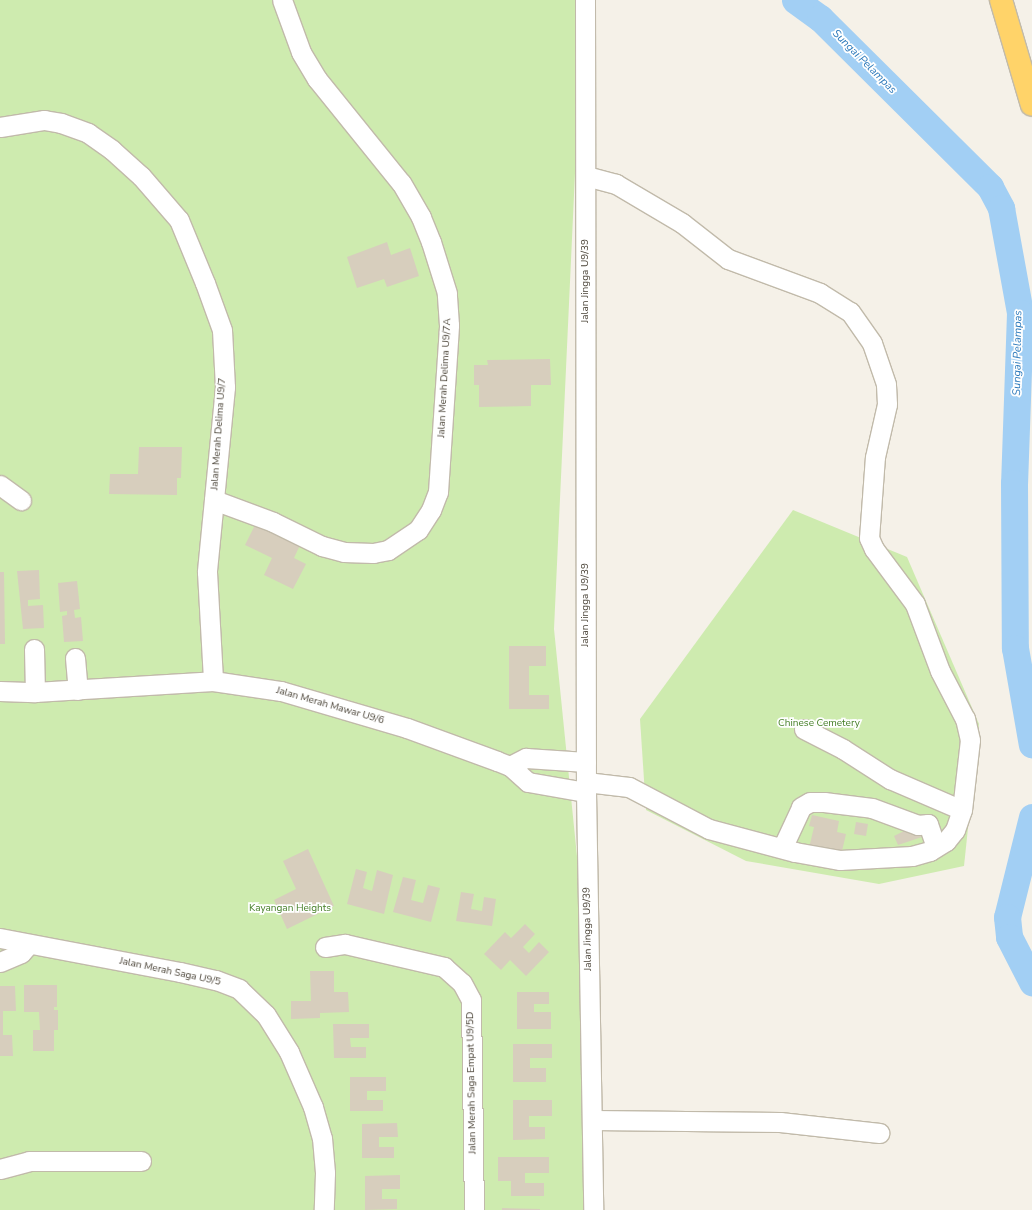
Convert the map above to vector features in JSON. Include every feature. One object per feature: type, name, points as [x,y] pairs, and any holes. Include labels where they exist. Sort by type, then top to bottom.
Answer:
[{"type":"highway","points":[[1001,0],[1032,105]]},
{"type":"street","name":"Jalan Merah Delima U9/7A","points":[[214,500],[273,522],[322,546],[344,552],[373,553],[388,550],[418,530],[431,510],[438,492],[449,325],[447,293],[431,242],[421,217],[401,182],[317,79],[301,52],[282,0]]},
{"type":"street","name":"Jalan Jingga U9/39","points":[[585,0],[586,787],[593,1210]]},
{"type":"street","name":"Jalan Merah Delima U9/7","points":[[0,127],[44,120],[61,123],[88,133],[141,176],[179,220],[222,330],[224,387],[207,572],[213,680]]},
{"type":"street","points":[[586,176],[616,184],[636,195],[682,222],[728,259],[820,293],[850,312],[872,343],[886,384],[887,404],[875,457],[869,538],[874,549],[915,604],[940,671],[965,719],[970,740],[962,810],[955,830],[946,841],[936,847],[912,856],[868,860],[840,860],[785,849],[710,829],[629,787],[586,787],[528,782],[510,766],[526,758],[586,762]]},
{"type":"street","points":[[0,485],[21,500]]},
{"type":"street","points":[[34,649],[35,692]]},
{"type":"street","points":[[75,658],[78,690]]},
{"type":"street","name":"Jalan Merah Mawar U9/6","points":[[0,691],[35,692],[78,690],[213,680],[281,690],[332,705],[510,766]]},
{"type":"street","points":[[804,728],[843,749],[890,779],[962,810]]},
{"type":"street","points":[[785,849],[785,842],[801,807],[810,802],[824,802],[872,808],[918,825],[928,824],[936,847]]},
{"type":"street","name":"Jalan Merah Saga U9/5","points":[[0,938],[180,972],[216,980],[239,989],[266,1015],[289,1052],[313,1107],[322,1138],[325,1173],[324,1210]]},
{"type":"street","points":[[0,962],[22,953],[29,944]]},
{"type":"street","name":"Jalan Merah Saga Empat U9/5D","points":[[325,947],[345,944],[444,967],[462,983],[471,1000],[474,1210]]},
{"type":"street","points":[[592,1120],[780,1122],[879,1133]]},
{"type":"street","points":[[0,1170],[29,1161],[141,1161]]},
{"type":"green space","name":"Kayangan Heights","points":[[0,0],[583,0],[554,629],[589,975],[591,1210],[0,1210]]},
{"type":"green space","name":"Chinese Cemetery","points":[[793,510],[907,557],[979,724],[964,866],[879,884],[746,861],[646,810],[640,719]]},
{"type":"building","points":[[387,242],[391,255],[410,248],[419,276],[387,287],[384,279],[357,288],[347,257]]},
{"type":"building","points":[[550,359],[551,385],[531,385],[531,406],[479,407],[479,385],[474,385],[474,365],[488,365],[487,360]]},
{"type":"building","points":[[139,447],[182,447],[181,478],[177,478],[177,495],[109,494],[110,474],[138,474]]},
{"type":"building","points":[[257,521],[301,543],[294,558],[306,564],[293,589],[264,575],[272,558],[245,545]]},
{"type":"building","points":[[39,570],[40,599],[28,600],[28,606],[43,605],[44,628],[23,629],[17,571]]},
{"type":"building","points":[[0,572],[4,572],[5,644],[0,644]]},
{"type":"building","points":[[77,581],[80,609],[74,610],[75,618],[81,617],[83,641],[64,642],[62,616],[67,615],[67,611],[60,612],[58,583]]},
{"type":"building","points":[[509,646],[546,646],[546,666],[529,666],[529,695],[549,695],[549,709],[509,709]]},
{"type":"building","points":[[812,815],[839,821],[837,832],[846,834],[842,851],[829,848],[828,852],[809,848],[814,827],[809,826]]},
{"type":"building","points":[[856,822],[868,824],[866,836],[854,834]]},
{"type":"building","points":[[924,826],[928,835],[898,845],[894,836],[908,829],[910,833]]},
{"type":"building","points":[[308,849],[334,906],[287,929],[274,900],[296,889],[283,861]]},
{"type":"building","points":[[356,869],[367,872],[363,888],[372,891],[377,870],[393,875],[384,914],[347,904]]},
{"type":"building","points":[[403,877],[416,880],[411,900],[423,903],[428,885],[440,888],[431,922],[393,912]]},
{"type":"building","points":[[461,892],[474,894],[471,909],[482,911],[484,897],[496,899],[492,926],[456,921]]},
{"type":"building","points":[[525,924],[535,934],[523,947],[529,953],[539,942],[549,952],[526,976],[510,960],[501,970],[484,954],[505,932],[511,938]]},
{"type":"building","points":[[310,971],[334,971],[334,992],[348,992],[349,1012],[320,1013],[320,1018],[291,1019],[291,1001],[311,1001]]},
{"type":"building","points":[[24,985],[57,985],[57,1007],[54,1007],[54,1010],[58,1010],[58,1030],[54,1030],[54,1051],[33,1051],[33,1030],[40,1030],[39,1012],[24,1012]]},
{"type":"building","points":[[0,986],[15,986],[16,1011],[3,1011],[3,1035],[12,1035],[13,1056],[0,1056]]},
{"type":"building","points":[[517,992],[549,992],[549,1004],[534,1004],[534,1012],[551,1012],[551,1029],[517,1029]]},
{"type":"building","points":[[333,1024],[369,1024],[369,1038],[350,1038],[351,1047],[366,1047],[366,1058],[334,1058]]},
{"type":"building","points":[[513,1044],[552,1044],[552,1058],[530,1058],[530,1068],[546,1068],[546,1082],[513,1082]]},
{"type":"building","points":[[350,1077],[386,1077],[386,1091],[367,1091],[367,1100],[383,1100],[383,1111],[350,1111]]},
{"type":"building","points":[[513,1100],[552,1100],[552,1116],[529,1116],[529,1127],[545,1127],[545,1139],[513,1140]]},
{"type":"building","points":[[397,1123],[398,1137],[379,1137],[379,1147],[394,1147],[394,1158],[362,1158],[362,1124]]},
{"type":"building","points":[[498,1157],[549,1157],[549,1173],[525,1173],[525,1183],[544,1183],[544,1196],[511,1196],[511,1181],[498,1181]]},
{"type":"building","points":[[400,1175],[400,1189],[382,1189],[382,1199],[397,1199],[397,1209],[365,1210],[365,1176]]},
{"type":"building","points":[[502,1208],[540,1209],[540,1210],[502,1210]]},
{"type":"waterway","name":"Sungai Pelampas","points":[[795,0],[820,18],[990,187],[1001,208],[1020,313],[1014,483],[1015,648],[1032,745]]},
{"type":"waterway","name":"Sungai Pelampas","points":[[1032,817],[1007,917],[1009,937],[1032,982]]}]
